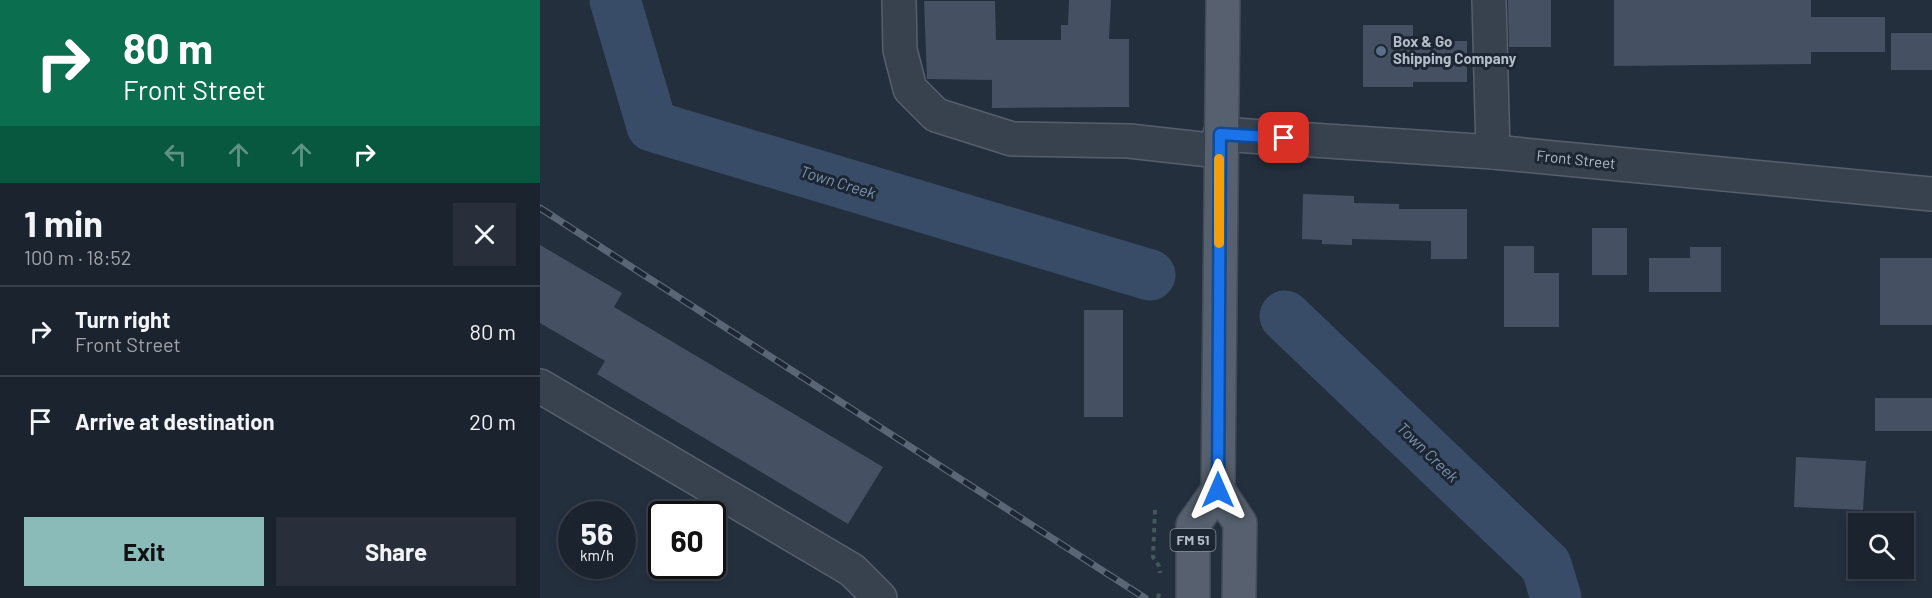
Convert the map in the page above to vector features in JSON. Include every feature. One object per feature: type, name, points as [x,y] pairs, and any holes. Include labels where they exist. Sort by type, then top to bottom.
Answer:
[{"type":"main road","points":[[1222,0],[1219,142],[1218,490],[1240,523],[1239,598]]},
{"type":"main road","name":"FM 51","points":[[1192,598],[1193,525],[1218,490]]},
{"type":"street","name":"Front Street","points":[[899,0],[900,50],[910,89],[936,115],[1012,139],[1219,142],[1493,152],[1932,194]]},
{"type":"street","points":[[1489,0],[1493,152]]},
{"type":"street","points":[[540,386],[852,570],[880,598]]},
{"type":"path","points":[[1155,510],[1152,557],[1159,566],[1158,598]]},
{"type":"building","points":[[1069,0],[1111,0],[1109,39],[1129,39],[1129,107],[992,108],[992,80],[927,79],[924,1],[995,1],[996,40],[1061,40],[1061,25],[1068,25]]},
{"type":"building","points":[[1508,0],[1551,0],[1551,47],[1509,47]]},
{"type":"building","points":[[1614,0],[1811,0],[1811,17],[1885,17],[1885,52],[1811,52],[1811,64],[1614,66]]},
{"type":"building","points":[[1363,25],[1413,25],[1413,41],[1467,41],[1467,82],[1413,82],[1413,87],[1363,87]]},
{"type":"building","points":[[1891,33],[1932,33],[1932,70],[1891,70]]},
{"type":"building","points":[[1303,194],[1354,196],[1354,203],[1399,204],[1399,209],[1467,209],[1467,259],[1431,259],[1431,241],[1352,239],[1352,245],[1322,244],[1322,240],[1302,239]]},
{"type":"building","points":[[1592,228],[1627,228],[1627,275],[1592,275]]},
{"type":"building","points":[[540,245],[622,293],[614,307],[883,467],[848,524],[597,374],[605,361],[540,323]]},
{"type":"building","points":[[1504,246],[1534,246],[1534,273],[1559,273],[1559,327],[1504,327]]},
{"type":"building","points":[[1690,247],[1721,247],[1721,292],[1649,292],[1649,258],[1690,258]]},
{"type":"building","points":[[1880,258],[1932,258],[1932,325],[1880,325]]},
{"type":"building","points":[[1084,310],[1123,310],[1123,417],[1084,417]]},
{"type":"building","points":[[1875,398],[1932,398],[1932,431],[1875,431]]},
{"type":"building","points":[[1796,457],[1866,461],[1863,510],[1794,507]]},
{"type":"waterway","name":"Town Creek","points":[[615,0],[652,126],[1150,275]]},
{"type":"waterway","name":"Town Creek","points":[[1285,316],[1546,565],[1556,598]]},
{"type":"railway","points":[[540,208],[1145,598]]},
{"type":"slow traffic","points":[[1219,159],[1219,243]]},
{"type":"place","name":"Box & Go Shipping Company","points":[[1381,51]]},
{"type":"route","points":[[1218,490],[1220,134],[1284,138]]}]
